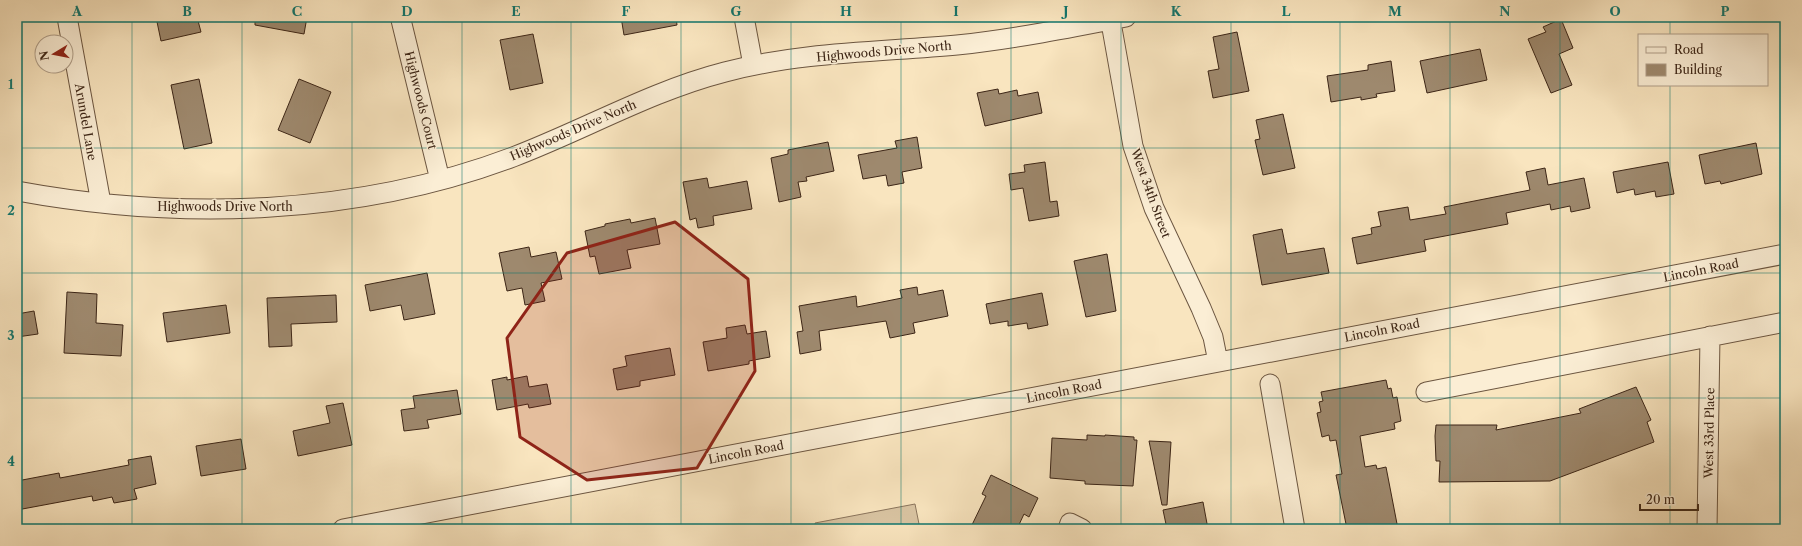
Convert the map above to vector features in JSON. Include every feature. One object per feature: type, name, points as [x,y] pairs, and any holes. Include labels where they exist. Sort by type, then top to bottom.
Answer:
[{"type":"street","name":"Arundel Lane","points":[[67,17],[101,203]]},
{"type":"street","points":[[744,17],[753,65]]},
{"type":"street","name":"Highwoods Drive North","points":[[17,191],[101,203],[172,207],[236,208],[279,206],[360,197],[440,180],[511,158],[554,141],[672,88],[708,76],[753,65],[795,59],[991,41],[1037,34],[1116,18]]},
{"type":"street","name":"West 34th Street","points":[[1116,18],[1133,146],[1154,208],[1213,336],[1218,362]]},
{"type":"street","name":"Highwoods Court","points":[[401,20],[440,180]]},
{"type":"street","name":"Lincoln Road","points":[[343,529],[1785,254]]},
{"type":"street","points":[[1426,392],[1785,322]]},
{"type":"street","name":"West 33rd Place","points":[[1707,529],[1710,336]]},
{"type":"street","points":[[1270,384],[1295,529]]},
{"type":"street","points":[[1068,529],[1070,523],[1082,529]]},
{"type":"highlighted area","points":[[675,222],[748,279],[755,371],[697,468],[587,480],[520,437],[507,338],[567,253]]},
{"type":"shaded area","points":[[915,504],[920,529],[816,529],[815,523]]},
{"type":"building","points":[[156,17],[197,17],[201,32],[161,41]]},
{"type":"building","points":[[255,17],[307,17],[304,34],[255,25]]},
{"type":"building","points":[[621,17],[676,17],[677,25],[624,35]]},
{"type":"building","points":[[1561,19],[1573,48],[1559,54],[1572,85],[1551,93],[1528,39],[1546,32],[1543,27]]},
{"type":"building","points":[[1237,32],[1249,91],[1213,98],[1208,71],[1219,69],[1213,37]]},
{"type":"building","points":[[533,34],[543,83],[510,90],[500,40]]},
{"type":"building","points":[[1480,49],[1487,80],[1427,93],[1420,61]]},
{"type":"building","points":[[1391,61],[1395,91],[1376,94],[1377,97],[1361,100],[1361,97],[1331,102],[1327,76],[1368,70],[1368,65]]},
{"type":"building","points":[[199,79],[212,143],[184,149],[171,85]]},
{"type":"building","points":[[299,79],[331,92],[310,143],[278,130]]},
{"type":"building","points":[[998,89],[999,94],[1017,90],[1018,96],[1038,92],[1042,113],[985,126],[977,93]]},
{"type":"building","points":[[1283,114],[1295,168],[1263,175],[1255,140],[1260,139],[1256,120]]},
{"type":"building","points":[[917,137],[922,168],[902,172],[904,183],[888,186],[886,175],[863,179],[858,155],[897,148],[895,141]]},
{"type":"building","points":[[828,142],[834,171],[806,177],[807,181],[798,182],[801,197],[779,202],[771,158],[788,154],[788,150]]},
{"type":"building","points":[[1756,143],[1762,174],[1721,184],[1720,181],[1705,184],[1699,155]]},
{"type":"building","points":[[1045,162],[1050,202],[1057,201],[1059,216],[1029,221],[1023,188],[1011,190],[1009,174],[1025,172],[1024,165]]},
{"type":"building","points":[[1668,162],[1674,194],[1656,197],[1655,191],[1635,195],[1634,189],[1617,193],[1613,172]]},
{"type":"building","points":[[1545,168],[1548,185],[1584,178],[1590,208],[1571,212],[1570,206],[1551,210],[1550,204],[1506,213],[1508,224],[1424,240],[1426,251],[1357,264],[1352,238],[1372,234],[1371,228],[1381,226],[1378,212],[1408,207],[1410,220],[1446,214],[1444,207],[1530,190],[1526,172]]},
{"type":"building","points":[[707,178],[709,188],[747,181],[752,209],[713,216],[714,225],[698,228],[696,218],[690,220],[683,182]]},
{"type":"building","points":[[655,218],[660,244],[627,250],[631,268],[599,274],[595,256],[590,257],[585,231],[605,226],[605,224],[630,219],[631,223]]},
{"type":"building","points":[[1282,229],[1287,254],[1324,248],[1329,273],[1262,285],[1253,235]]},
{"type":"building","points":[[529,247],[531,257],[556,252],[562,279],[541,283],[545,301],[525,305],[522,288],[507,291],[499,253]]},
{"type":"building","points":[[1107,254],[1116,311],[1086,317],[1074,261]]},
{"type":"building","points":[[427,273],[435,314],[404,320],[401,305],[370,311],[365,285]]},
{"type":"building","points":[[917,287],[918,295],[943,290],[948,316],[913,323],[915,333],[890,338],[886,321],[819,331],[821,350],[800,354],[797,332],[803,331],[799,306],[856,296],[857,307],[902,298],[900,290]]},
{"type":"building","points":[[67,292],[97,294],[96,323],[123,325],[121,356],[64,353]]},
{"type":"building","points":[[1042,293],[1048,325],[1028,329],[1027,323],[1008,326],[1008,321],[990,324],[986,304]]},
{"type":"building","points":[[336,295],[337,322],[291,324],[292,346],[269,347],[267,298]]},
{"type":"building","points":[[226,305],[230,333],[167,342],[163,313]]},
{"type":"building","points":[[34,311],[38,334],[17,337],[17,314]]},
{"type":"building","points":[[745,325],[747,334],[766,331],[770,357],[749,361],[749,364],[708,371],[703,342],[727,338],[726,328]]},
{"type":"building","points":[[670,348],[675,375],[640,381],[640,386],[617,390],[613,369],[627,366],[625,356]]},
{"type":"building","points":[[527,376],[529,387],[547,384],[551,404],[529,408],[528,404],[497,410],[492,380],[507,377],[507,380]]},
{"type":"building","points":[[1386,380],[1388,389],[1391,388],[1393,398],[1397,397],[1401,421],[1394,423],[1395,429],[1360,436],[1365,467],[1376,465],[1377,469],[1386,467],[1398,529],[1347,529],[1336,475],[1342,474],[1336,440],[1330,441],[1329,435],[1322,437],[1317,413],[1321,412],[1319,402],[1323,401],[1321,392]]},
{"type":"building","points":[[1636,387],[1651,420],[1647,422],[1654,442],[1550,481],[1439,482],[1440,461],[1436,461],[1436,425],[1497,425],[1496,430],[1581,413],[1579,409]]},
{"type":"building","points":[[457,390],[461,414],[427,420],[429,428],[404,431],[401,410],[415,408],[413,396]]},
{"type":"building","points":[[343,403],[352,445],[298,456],[293,431],[330,423],[326,406]]},
{"type":"building","points":[[1087,435],[1134,437],[1134,440],[1137,440],[1133,486],[1085,484],[1085,481],[1050,478],[1052,438],[1087,440]]},
{"type":"building","points":[[241,439],[246,469],[201,476],[196,446]]},
{"type":"building","points":[[1149,441],[1171,442],[1167,505],[1162,505]]},
{"type":"building","points":[[151,456],[156,484],[134,489],[137,499],[114,503],[112,497],[93,501],[92,496],[17,510],[17,481],[59,473],[60,478],[129,465],[128,460]]},
{"type":"building","points":[[991,475],[1038,498],[1029,517],[1024,514],[1017,529],[970,529],[986,496],[982,494]]},
{"type":"building","points":[[1203,502],[1208,529],[1167,529],[1163,510]]}]
